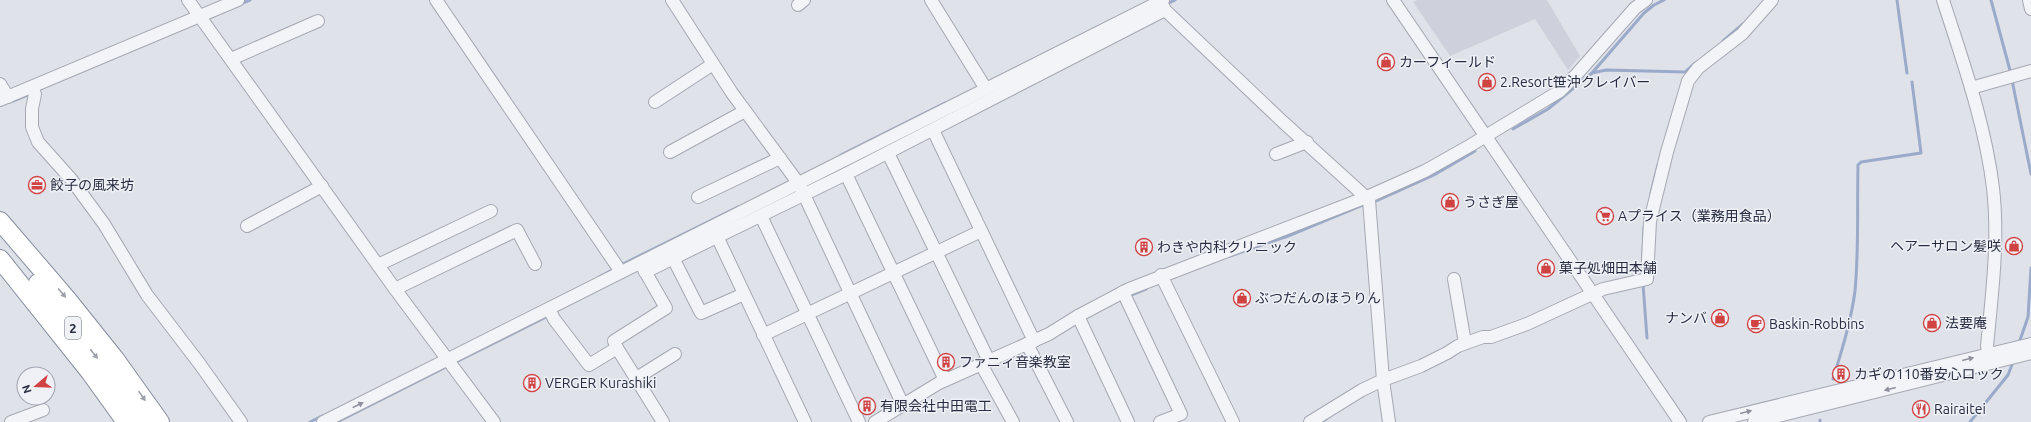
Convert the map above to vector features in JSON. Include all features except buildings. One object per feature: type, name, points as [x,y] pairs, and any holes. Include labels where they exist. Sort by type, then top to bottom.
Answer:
[{"type":"highway","points":[[0,222],[67,299],[115,359],[160,422]]},
{"type":"highway","name":"2","points":[[0,236],[102,364],[143,422]]},
{"type":"highway","name":"2","points":[[0,259],[90,372],[126,422]]},
{"type":"highway","points":[[22,285],[32,310],[114,422]]},
{"type":"street","points":[[188,0],[395,289],[494,422]]},
{"type":"street","points":[[0,84],[4,98],[34,90],[199,15],[238,0]]},
{"type":"street","points":[[436,0],[621,272]]},
{"type":"street","points":[[672,0],[745,111],[801,189],[903,405]]},
{"type":"street","points":[[931,0],[986,89]]},
{"type":"street","points":[[1393,0],[1680,422]]},
{"type":"street","points":[[875,422],[945,380],[1049,334],[1078,316],[1121,293],[1162,275],[1367,197],[1425,171],[1560,91],[1576,76],[1635,8],[1646,0]]},
{"type":"street","points":[[1310,422],[1465,343],[1483,337],[1491,337],[1527,324],[1592,293],[1609,287],[1647,279],[1650,220],[1667,152],[1688,81],[1698,68],[1742,34],[1772,0]]},
{"type":"street","points":[[1943,0],[1971,88],[1987,150],[1993,189],[1996,236],[1988,359]]},
{"type":"street","points":[[2029,0],[2031,9]]},
{"type":"street","points":[[642,267],[801,189],[986,89],[1163,4]]},
{"type":"street","points":[[323,422],[447,360],[551,312],[621,272],[673,258],[715,232],[761,216],[801,189],[846,174],[933,130],[1163,4]]},
{"type":"street","points":[[1163,4],[1307,142],[1367,197],[1371,205],[1383,384],[1389,422]]},
{"type":"street","points":[[231,59],[318,21]]},
{"type":"street","points":[[655,102],[713,64]]},
{"type":"street","points":[[1971,88],[2031,70]]},
{"type":"street","points":[[34,90],[32,127],[38,142],[71,179],[104,224],[147,295],[199,363],[241,422]]},
{"type":"street","points":[[670,152],[745,111]]},
{"type":"street","points":[[933,130],[981,231],[1067,422]]},
{"type":"street","points":[[1276,154],[1307,142]]},
{"type":"street","points":[[888,153],[937,252],[1013,422]]},
{"type":"street","points":[[698,197],[780,158]]},
{"type":"street","points":[[846,174],[945,380]]},
{"type":"street","points":[[247,226],[322,186]]},
{"type":"street","points":[[378,265],[491,211]]},
{"type":"street","points":[[761,216],[859,422]]},
{"type":"street","points":[[395,289],[517,230],[535,264]]},
{"type":"street","points":[[763,335],[981,231]]},
{"type":"street","points":[[715,232],[805,422]]},
{"type":"street","points":[[673,258],[701,313],[744,294]]},
{"type":"street","points":[[642,267],[666,308],[614,342],[662,422]]},
{"type":"street","points":[[1162,275],[1233,422]]},
{"type":"street","points":[[1454,279],[1465,343]]},
{"type":"street","points":[[1121,293],[1181,414],[1161,422]]},
{"type":"street","points":[[551,312],[589,365],[617,348]]},
{"type":"street","points":[[1078,316],[1128,422]]},
{"type":"street","points":[[1708,422],[2022,351]]},
{"type":"street","points":[[635,379],[675,354]]},
{"type":"street","points":[[1754,422],[1988,359]]},
{"type":"street","points":[[11,422],[43,410]]},
{"type":"shaded area","points":[[1417,0],[1547,0],[1580,56],[1568,70],[1535,19],[1450,56],[1413,2]]},
{"type":"waterway","points":[[240,4],[250,0]]},
{"type":"waterway","points":[[1165,5],[1175,0]]},
{"type":"waterway","points":[[1592,73],[1644,13],[1654,5],[1664,0]]},
{"type":"waterway","points":[[1897,0],[1907,73]]},
{"type":"waterway","points":[[1991,0],[2011,74]]},
{"type":"waterway","points":[[1723,41],[1743,24]]},
{"type":"waterway","points":[[1513,129],[1548,109],[1592,73],[1606,70],[1685,72],[1695,63]]},
{"type":"waterway","points":[[2012,80],[2031,174]]},
{"type":"waterway","points":[[1833,379],[1849,324],[1855,291],[1858,165],[1861,162],[1921,153],[1912,82]]},
{"type":"waterway","points":[[13,101],[32,93]]},
{"type":"waterway","points":[[841,155],[945,103]]},
{"type":"waterway","points":[[823,179],[891,144]]},
{"type":"waterway","points":[[1374,202],[1434,175],[1475,151]]},
{"type":"waterway","points":[[1651,193],[1658,165]]},
{"type":"waterway","points":[[1230,256],[1288,236],[1365,204]]},
{"type":"waterway","points":[[623,264],[738,207]]},
{"type":"waterway","points":[[1642,278],[1644,228]]},
{"type":"waterway","points":[[2019,343],[2028,317],[2031,268]]},
{"type":"waterway","points":[[599,277],[614,269]]},
{"type":"waterway","points":[[1643,284],[1647,338]]},
{"type":"waterway","points":[[1131,295],[1146,289]]},
{"type":"waterway","points":[[458,361],[550,315]]},
{"type":"waterway","points":[[1437,364],[1451,356]]},
{"type":"waterway","points":[[1970,422],[2008,375],[2013,362]]},
{"type":"waterway","points":[[337,422],[444,368]]},
{"type":"waterway","points":[[310,422],[322,416]]},
{"type":"waterway","points":[[1322,422],[1330,416]]},
{"type":"place","name":"カーフィールド","points":[[1386,62]]},
{"type":"place","name":"2.Resort笹沖クレイバー","points":[[1487,82]]},
{"type":"place","name":"餃子の風来坊","points":[[37,185]]},
{"type":"place","name":"うさぎ屋","points":[[1450,202]]},
{"type":"place","name":"Aプライス（業務用食品）","points":[[1605,216]]},
{"type":"place","name":"ヘアーサロン髪咲","points":[[2014,246]]},
{"type":"place","name":"わきや内科クリニック","points":[[1144,247]]},
{"type":"place","name":"菓子処畑田本舗","points":[[1546,268]]},
{"type":"place","name":"ぶつだんのほうりん","points":[[1242,298]]},
{"type":"place","name":"ナンバ","points":[[1720,318]]},
{"type":"place","name":"法要庵","points":[[1932,323]]},
{"type":"place","name":"Baskin-Robbins","points":[[1756,324]]},
{"type":"place","name":"ファニィ音楽教室","points":[[946,362]]},
{"type":"place","name":"カギの110番安心ロック","points":[[1841,374]]},
{"type":"place","name":"VERGER Kurashiki","points":[[532,383]]},
{"type":"place","name":"有限会社中田電工","points":[[867,406]]},
{"type":"place","name":"Rairaitei","points":[[1921,409]]}]
